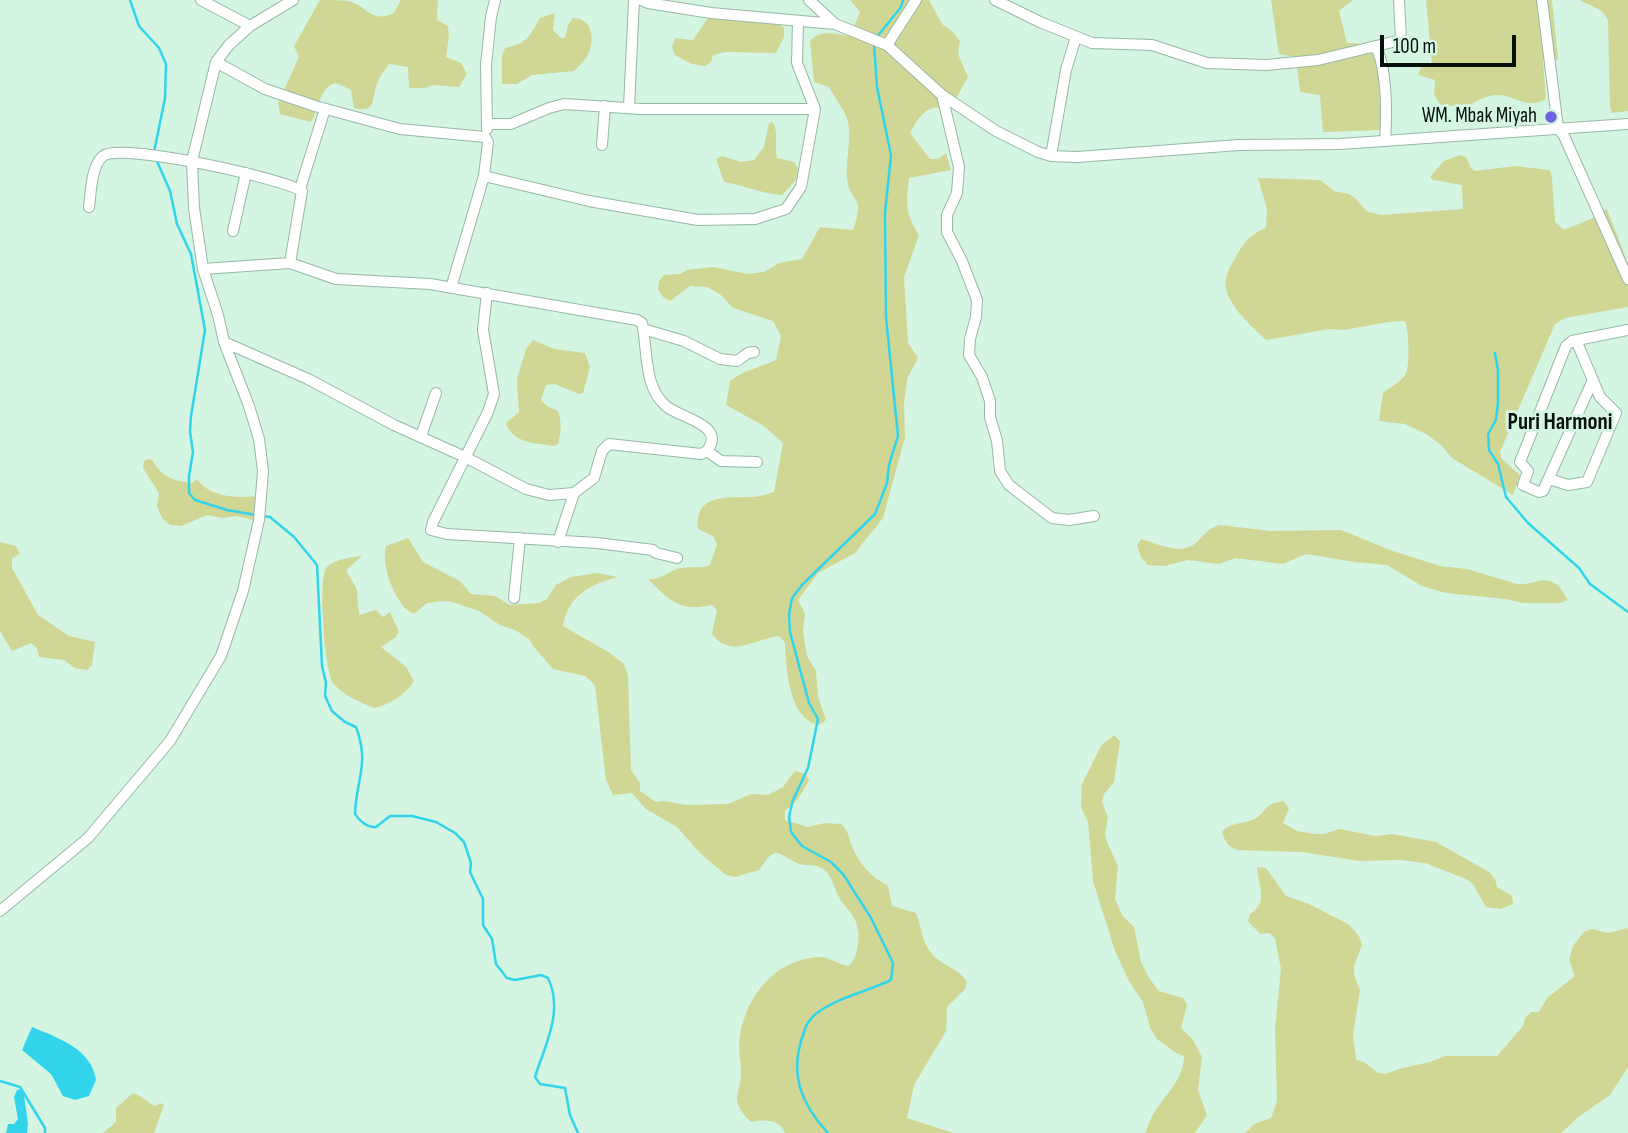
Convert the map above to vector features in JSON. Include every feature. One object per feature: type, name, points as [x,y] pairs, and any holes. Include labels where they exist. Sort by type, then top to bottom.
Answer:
[{"type":"street","points":[[201,0],[220,4],[250,26]]},
{"type":"street","points":[[0,911],[88,838],[170,741],[221,656],[243,591],[260,516],[263,471],[259,439],[224,342],[210,268],[194,208],[192,161],[216,62],[229,45],[250,26],[293,0]]},
{"type":"street","points":[[452,288],[484,176],[488,142],[485,137],[489,124],[486,65],[495,0]]},
{"type":"street","points":[[629,107],[634,0]]},
{"type":"street","points":[[641,0],[711,13],[835,24],[883,44],[942,95],[1024,147],[1051,156],[1077,157],[1239,145],[1340,145],[1628,124]]},
{"type":"street","points":[[809,0],[835,24]]},
{"type":"street","points":[[883,44],[916,0]]},
{"type":"street","points":[[995,0],[1076,37],[1108,45],[1152,45],[1191,60],[1266,65],[1318,60],[1401,40],[1399,0]]},
{"type":"street","points":[[1542,0],[1558,128],[1628,279]]},
{"type":"street","points":[[484,176],[589,201],[698,220],[755,219],[786,209],[801,187],[814,109],[797,63],[798,21]]},
{"type":"street","points":[[1051,156],[1066,70],[1076,37]]},
{"type":"street","points":[[1372,47],[1377,49],[1380,56],[1385,93],[1385,141]]},
{"type":"street","points":[[216,62],[265,89],[325,109],[400,129],[485,137]]},
{"type":"street","points":[[942,95],[959,167],[957,193],[947,215],[947,232],[962,261],[976,300],[970,355],[982,377],[990,401],[990,417],[998,441],[1000,471],[1009,485],[1052,518],[1069,520],[1094,516]]},
{"type":"street","points":[[489,124],[511,124],[559,105],[641,109],[814,109]]},
{"type":"street","points":[[602,145],[606,106]]},
{"type":"street","points":[[300,189],[325,109]]},
{"type":"street","points":[[89,207],[99,160],[113,152],[192,161],[246,173],[300,189],[303,194],[290,263]]},
{"type":"street","points":[[233,231],[246,173]]},
{"type":"street","points":[[210,268],[290,263],[336,279],[430,284],[637,320],[642,323],[650,378],[660,399],[666,407],[695,420],[709,431],[712,440],[707,451],[701,454],[609,444],[602,450],[594,478],[574,493],[549,495],[526,489],[308,379],[224,342]]},
{"type":"street","points":[[487,293],[483,330],[494,394],[488,412],[431,530],[447,534],[643,548],[677,558]]},
{"type":"street","points":[[643,329],[684,341],[720,359],[737,361],[754,352]]},
{"type":"street","points":[[1592,382],[1541,492],[1523,485],[1528,471],[1520,463],[1566,346],[1576,340],[1628,330]]},
{"type":"street","points":[[1549,479],[1568,485],[1583,484],[1588,479],[1616,413],[1602,400],[1592,382],[1576,340]]},
{"type":"street","points":[[421,436],[436,393]]},
{"type":"street","points":[[707,451],[721,461],[757,463]]},
{"type":"street","points":[[558,542],[574,493]]},
{"type":"street","points":[[514,597],[520,538]]},
{"type":"green space","points":[[320,0],[348,1],[375,15],[386,16],[394,13],[401,0],[438,0],[437,20],[448,26],[446,57],[461,63],[467,74],[459,87],[433,85],[409,88],[408,67],[389,64],[378,81],[372,104],[366,109],[354,108],[351,90],[336,83],[326,89],[311,122],[280,114],[278,103],[299,57],[294,46]]},
{"type":"green space","points":[[850,0],[929,0],[942,24],[960,41],[958,54],[968,77],[949,111],[936,107],[930,109],[921,116],[910,133],[930,159],[938,159],[946,153],[951,170],[909,178],[908,208],[919,235],[904,277],[908,343],[918,358],[907,379],[904,403],[905,437],[883,518],[855,553],[818,573],[798,600],[805,614],[803,631],[807,656],[816,671],[818,697],[826,720],[819,725],[809,721],[795,702],[788,677],[785,642],[779,636],[744,646],[727,645],[712,634],[717,610],[712,605],[683,606],[669,599],[648,579],[658,578],[681,568],[710,565],[717,544],[713,536],[698,529],[701,509],[714,500],[755,497],[774,492],[783,443],[764,426],[726,405],[730,381],[776,360],[781,336],[773,321],[733,308],[721,295],[707,287],[690,286],[670,301],[658,290],[659,281],[664,275],[680,274],[687,270],[713,267],[748,274],[764,272],[779,263],[802,259],[820,227],[853,230],[858,204],[848,186],[847,178],[848,122],[829,87],[814,82],[810,41],[823,34],[850,36],[860,12]]},
{"type":"green space","points":[[1271,0],[1353,0],[1339,11],[1347,43],[1364,45],[1375,58],[1380,83],[1381,130],[1323,132],[1320,95],[1300,92],[1296,57],[1279,54]]},
{"type":"green space","points":[[1426,0],[1552,0],[1558,60],[1543,61],[1546,99],[1527,103],[1493,95],[1467,107],[1440,105],[1434,94],[1435,80],[1418,75],[1421,67],[1432,65]]},
{"type":"green space","points":[[1580,0],[1628,0],[1628,111],[1612,113],[1610,107],[1608,20],[1599,10]]},
{"type":"green space","points":[[555,13],[553,30],[561,38],[565,38],[573,18],[580,19],[589,27],[592,39],[586,58],[574,71],[532,75],[517,84],[502,84],[502,56],[505,48],[519,44],[530,35],[540,18]]},
{"type":"green space","points":[[708,18],[777,23],[784,28],[784,37],[776,53],[725,52],[713,55],[711,62],[705,66],[692,64],[675,55],[672,47],[675,38],[693,40]]},
{"type":"green space","points":[[773,122],[777,158],[794,162],[799,169],[795,181],[782,195],[724,182],[716,159],[722,156],[741,162],[754,160],[764,147],[769,123]]},
{"type":"green space","points":[[1459,155],[1466,157],[1475,171],[1515,166],[1550,170],[1555,222],[1564,230],[1607,209],[1628,264],[1628,307],[1565,318],[1555,324],[1500,452],[1502,459],[1520,475],[1513,495],[1452,458],[1426,434],[1405,424],[1379,421],[1383,393],[1406,374],[1408,340],[1405,321],[1344,330],[1329,329],[1266,340],[1239,312],[1226,287],[1228,271],[1246,241],[1266,228],[1267,209],[1258,178],[1320,180],[1334,191],[1349,194],[1366,211],[1381,215],[1463,209],[1462,185],[1433,180],[1430,177],[1444,161]]},
{"type":"green space","points":[[533,340],[554,349],[585,353],[590,367],[583,393],[579,394],[555,384],[546,385],[541,400],[558,411],[560,419],[559,440],[554,446],[520,439],[509,430],[506,423],[519,412],[517,379],[526,349]]},
{"type":"green space","points":[[148,459],[169,477],[192,483],[197,479],[211,491],[220,494],[238,497],[266,496],[261,522],[237,516],[223,518],[207,515],[181,526],[170,525],[162,518],[157,506],[159,493],[143,468],[144,461]]},
{"type":"green space","points":[[1220,525],[1271,531],[1341,530],[1440,566],[1467,569],[1517,584],[1550,581],[1558,585],[1568,600],[1560,603],[1522,603],[1446,593],[1422,586],[1387,565],[1306,554],[1283,564],[1235,558],[1219,564],[1188,560],[1164,566],[1148,565],[1137,546],[1141,539],[1169,548],[1183,548],[1197,542]]},
{"type":"green space","points":[[408,538],[423,562],[460,581],[471,594],[495,596],[510,605],[539,603],[547,599],[556,585],[571,577],[597,573],[618,577],[598,583],[575,599],[563,626],[624,664],[628,676],[631,770],[640,783],[640,791],[656,802],[687,805],[728,804],[751,794],[768,795],[783,787],[795,771],[806,774],[809,780],[796,801],[785,810],[785,820],[808,827],[825,823],[841,824],[861,863],[888,886],[892,906],[916,913],[928,949],[960,973],[967,982],[965,989],[947,1007],[946,1031],[914,1085],[907,1118],[953,1133],[785,1133],[776,1123],[766,1120],[751,1122],[743,1114],[737,1101],[741,1076],[739,1043],[744,1020],[756,994],[776,972],[789,965],[822,957],[849,966],[855,956],[858,944],[857,925],[829,875],[820,867],[800,864],[776,853],[769,857],[759,870],[735,877],[726,875],[700,853],[677,827],[646,809],[632,793],[613,795],[606,780],[595,685],[585,676],[553,669],[529,639],[479,611],[444,601],[427,603],[414,614],[407,610],[391,584],[385,554],[386,546]]},
{"type":"green space","points":[[0,542],[16,546],[20,554],[12,558],[12,568],[38,615],[69,636],[95,642],[92,665],[87,670],[75,668],[64,660],[39,657],[37,648],[31,643],[12,651],[0,631]]},
{"type":"green space","points":[[362,556],[346,570],[357,590],[359,615],[376,610],[383,617],[390,612],[399,632],[381,647],[406,667],[414,681],[397,698],[374,708],[347,695],[333,683],[327,661],[323,624],[323,587],[327,567],[339,560]]},
{"type":"green space","points":[[1114,735],[1120,741],[1114,782],[1104,794],[1102,802],[1108,818],[1105,834],[1107,842],[1118,866],[1115,899],[1122,915],[1134,927],[1141,962],[1149,978],[1159,991],[1183,998],[1187,1005],[1181,1028],[1193,1040],[1202,1057],[1198,1090],[1207,1115],[1195,1133],[1145,1133],[1154,1113],[1179,1077],[1184,1056],[1157,1039],[1150,1028],[1143,1002],[1129,981],[1115,951],[1093,881],[1088,822],[1081,807],[1082,784],[1101,746]]},
{"type":"green space","points":[[1283,801],[1289,808],[1283,823],[1297,831],[1324,834],[1340,829],[1375,836],[1392,834],[1436,842],[1489,872],[1497,887],[1512,896],[1513,904],[1501,909],[1486,907],[1473,884],[1425,863],[1400,860],[1359,861],[1302,852],[1237,850],[1227,843],[1222,832],[1226,829],[1254,819],[1271,804]]},
{"type":"green space","points":[[1257,867],[1266,868],[1286,896],[1309,904],[1348,924],[1359,936],[1362,945],[1354,966],[1354,975],[1360,990],[1353,1035],[1356,1060],[1364,1062],[1378,1073],[1386,1074],[1445,1056],[1497,1056],[1523,1026],[1525,1018],[1531,1012],[1539,1012],[1547,998],[1575,976],[1569,960],[1573,946],[1584,932],[1592,929],[1609,933],[1628,928],[1628,1067],[1610,1095],[1561,1133],[1245,1133],[1254,1124],[1271,1118],[1277,1101],[1275,1029],[1281,969],[1275,938],[1269,933],[1260,934],[1248,921],[1261,898]]},
{"type":"green space","points":[[133,1093],[156,1106],[160,1103],[164,1105],[154,1133],[103,1133],[116,1122],[116,1108]]},
{"type":"water","points":[[32,1027],[72,1046],[88,1060],[96,1080],[89,1096],[75,1100],[63,1096],[51,1074],[22,1050]]},
{"type":"water","points":[[23,1089],[27,1133],[6,1133],[8,1124],[14,1124],[18,1119],[14,1097],[17,1090]]},
{"type":"waterway","points":[[130,0],[139,26],[159,48],[166,64],[165,98],[154,152]]},
{"type":"waterway","points":[[877,37],[901,7],[903,0]]},
{"type":"waterway","points":[[828,1133],[811,1111],[800,1088],[797,1063],[805,1029],[812,1017],[825,1007],[891,980],[893,963],[871,918],[843,874],[831,862],[802,846],[791,832],[789,816],[793,800],[808,768],[818,719],[809,703],[790,632],[789,615],[792,598],[802,585],[875,514],[887,483],[889,465],[898,436],[886,317],[885,213],[891,155],[877,87],[874,43]]},
{"type":"waterway","points":[[156,159],[170,191],[177,224],[191,254],[205,330],[191,416],[193,452],[189,493],[195,500],[256,515]]},
{"type":"waterway","points":[[1495,353],[1498,403],[1496,420],[1488,434],[1489,450],[1498,464],[1506,497],[1528,523],[1579,568],[1590,584],[1628,612]]},
{"type":"waterway","points":[[262,516],[270,517],[294,537],[317,565],[325,696],[332,711],[356,727],[362,751],[355,814],[364,824],[373,827],[390,816],[412,816],[436,822],[464,842],[471,863],[470,872],[483,899],[483,925],[492,939],[496,964],[507,978],[515,980],[541,975],[548,978],[554,1015],[535,1077],[540,1084],[565,1088],[570,1115],[578,1133]]},
{"type":"waterway","points":[[0,1081],[20,1087],[45,1128],[45,1133]]},
{"type":"place","name":"WM. Mbak Miyah","points":[[1551,117]]},
{"type":"district","name":"Puri Harmoni","points":[[1560,423]]}]
